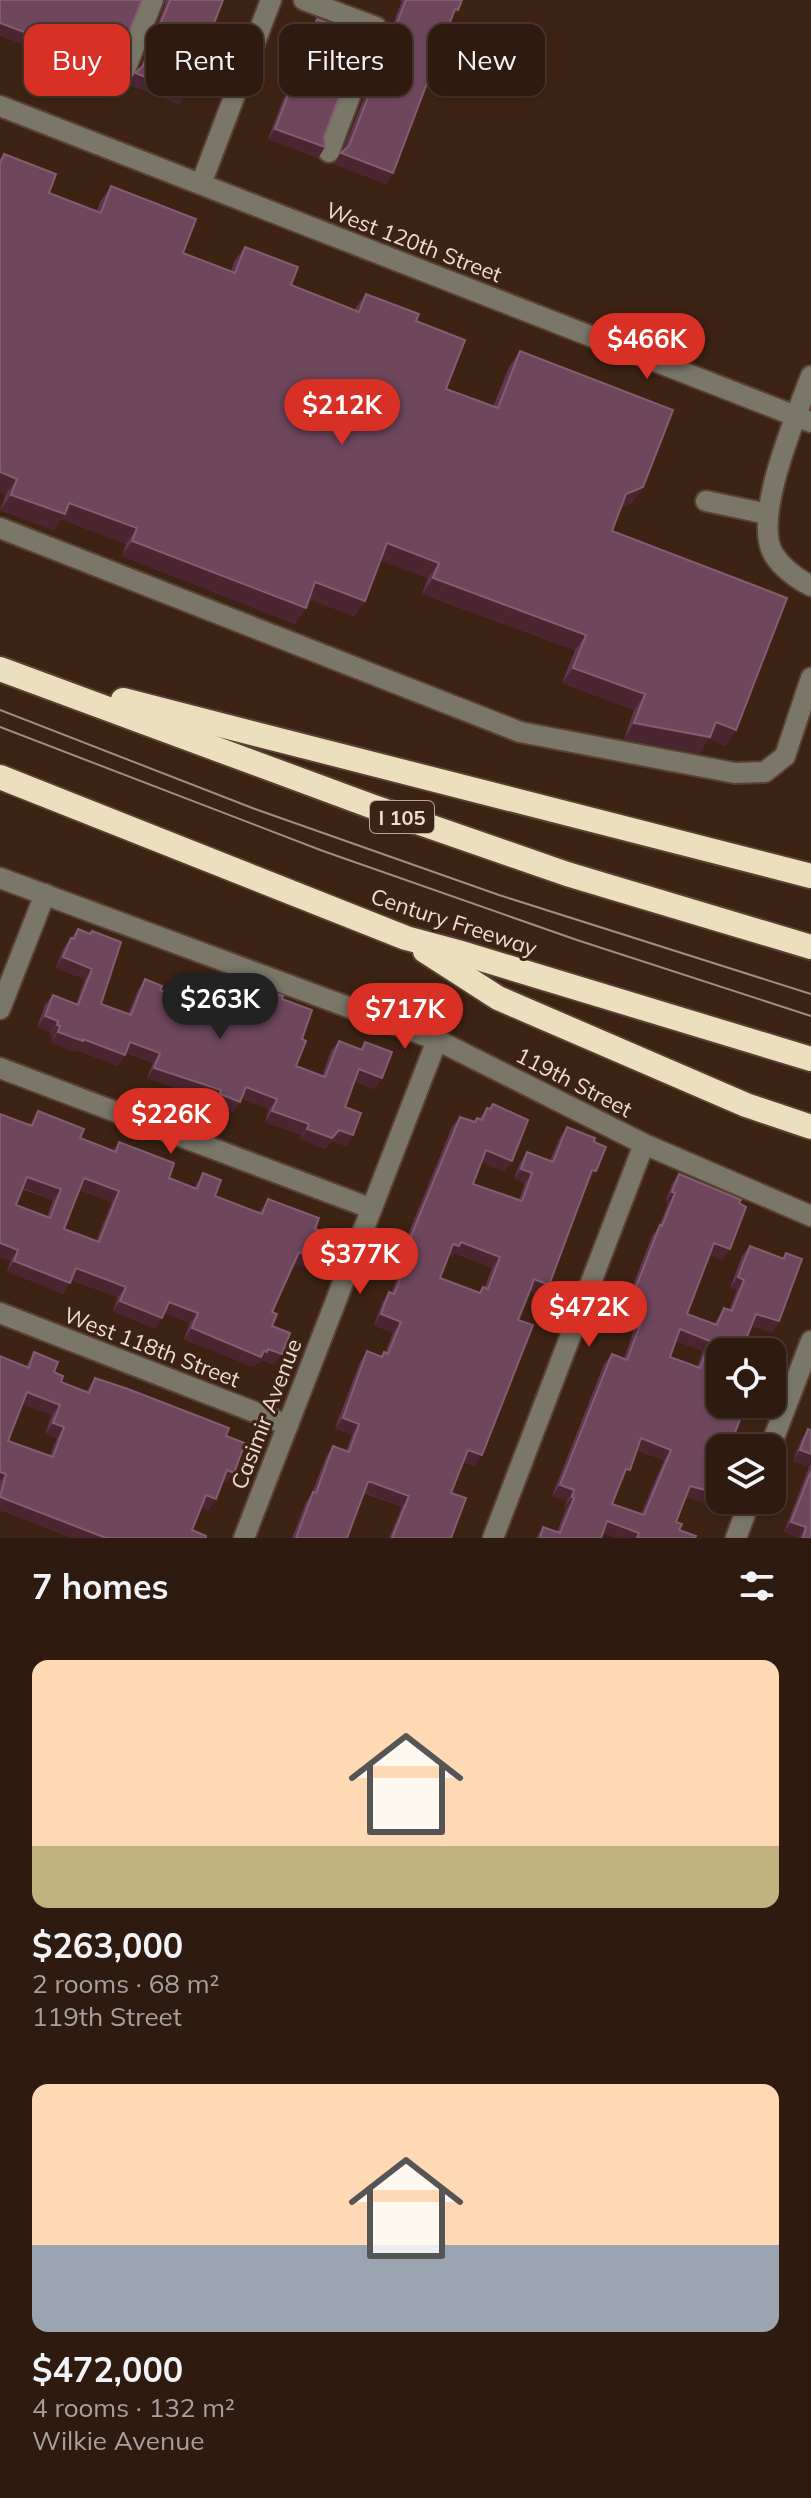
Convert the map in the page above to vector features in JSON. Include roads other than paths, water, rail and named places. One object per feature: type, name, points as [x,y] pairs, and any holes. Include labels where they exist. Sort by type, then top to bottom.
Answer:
[{"type":"highway","points":[[0,669],[811,876]]},
{"type":"highway","name":"I 105","points":[[0,669],[539,865],[811,947]]},
{"type":"highway","name":"Century Freeway","points":[[0,777],[406,938],[811,1059]]},
{"type":"highway","points":[[406,938],[498,998],[746,1105],[811,1127]]},
{"type":"street","points":[[130,57],[153,0]]},
{"type":"street","points":[[201,184],[271,0]]},
{"type":"street","points":[[304,0],[376,27],[329,152]]},
{"type":"street","name":"West 120th Street","points":[[0,106],[803,419]]},
{"type":"street","points":[[811,376],[803,419],[772,487],[767,525],[772,553],[791,576],[811,586]]},
{"type":"street","points":[[706,501],[768,514]]},
{"type":"street","points":[[0,528],[520,732],[735,773],[765,772],[785,756],[811,678]]},
{"type":"street","name":"119th Street","points":[[0,878],[437,1040],[644,1144],[811,1216]]},
{"type":"street","points":[[0,1009],[45,894]]},
{"type":"street","name":"Casimir Avenue","points":[[244,1538],[437,1040]]},
{"type":"street","points":[[0,1068],[370,1208]]},
{"type":"street","points":[[493,1538],[644,1144]]},
{"type":"street","name":"West 118th Street","points":[[0,1313],[288,1425]]},
{"type":"street","points":[[775,1434],[811,1341]]},
{"type":"street","points":[[736,1538],[745,1514]]},
{"type":"tram line","points":[[0,710],[255,809],[499,895],[811,994]]},
{"type":"tram line","points":[[0,727],[323,851],[577,940],[811,1016]]}]
